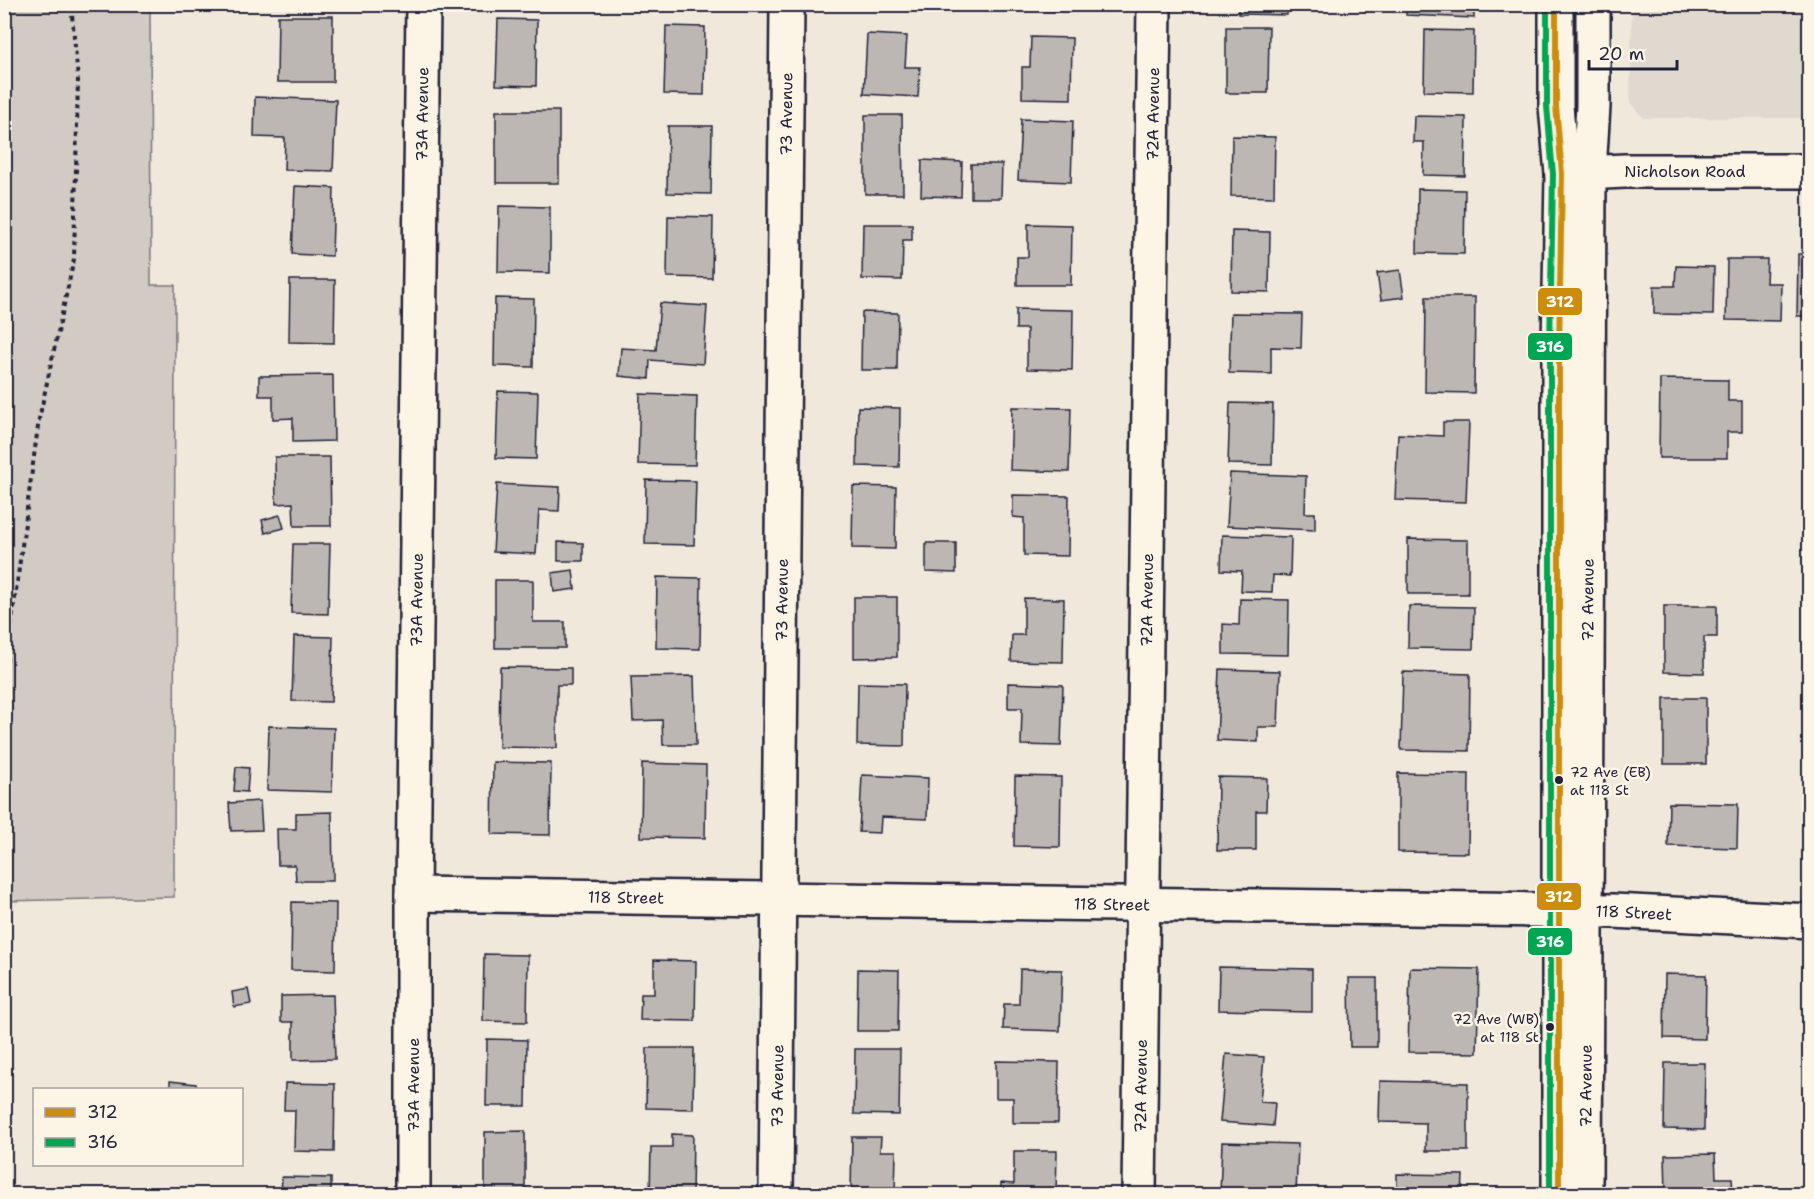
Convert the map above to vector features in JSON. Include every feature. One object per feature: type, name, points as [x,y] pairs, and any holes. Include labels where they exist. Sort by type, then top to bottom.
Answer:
[{"type":"street","name":"73A Avenue","points":[[414,1194],[413,894],[423,4]]},
{"type":"street","name":"73 Avenue","points":[[776,1194],[787,4]]},
{"type":"street","name":"72A Avenue","points":[[1139,1194],[1154,4]]},
{"type":"street","name":"72 Avenue","points":[[1556,4],[1556,106],[1576,172]]},
{"type":"street","name":"72 Avenue","points":[[1585,1194],[1573,911],[1576,172],[1593,106],[1593,4]]},
{"type":"street","name":"Nicholson Road","points":[[1576,172],[1809,171]]},
{"type":"street","name":"118 Street","points":[[413,894],[1573,911],[1809,921]]},
{"type":"street","name":"72 Avenue","points":[[1558,1194],[1573,911]]},
{"type":"path","points":[[4,680],[39,419],[74,259],[78,79],[71,4]]},
{"type":"shaded area","points":[[4,5],[150,5],[151,285],[175,285],[174,897],[5,901]]},
{"type":"shaded area","points":[[1632,5],[1809,5],[1809,118],[1644,118],[1630,103]]},
{"type":"building","points":[[863,4],[908,4],[908,7]]},
{"type":"building","points":[[1028,4],[1074,4],[1073,11],[1028,10]]},
{"type":"building","points":[[1238,4],[1287,4],[1287,15],[1238,14]]},
{"type":"building","points":[[1406,4],[1474,4],[1474,18],[1406,15]]},
{"type":"building","points":[[278,16],[333,16],[333,82],[277,82]]},
{"type":"building","points":[[498,19],[537,20],[536,86],[496,85]]},
{"type":"building","points":[[666,26],[705,27],[704,95],[664,94]]},
{"type":"building","points":[[1226,27],[1269,27],[1268,93],[1226,93]]},
{"type":"building","points":[[1425,30],[1474,31],[1473,92],[1424,91]]},
{"type":"building","points":[[867,34],[907,36],[905,67],[920,67],[918,97],[864,94]]},
{"type":"building","points":[[1031,37],[1072,38],[1071,99],[1022,98],[1022,67],[1030,67]]},
{"type":"building","points":[[255,97],[336,100],[333,171],[284,170],[285,138],[254,137]]},
{"type":"building","points":[[496,111],[559,111],[559,183],[496,183]]},
{"type":"building","points":[[865,115],[902,115],[903,194],[865,194]]},
{"type":"building","points":[[1414,116],[1466,117],[1465,176],[1423,175],[1424,142],[1413,142]]},
{"type":"building","points":[[1021,119],[1073,121],[1071,182],[1018,180]]},
{"type":"building","points":[[668,126],[712,126],[711,194],[667,193]]},
{"type":"building","points":[[1232,136],[1275,137],[1274,197],[1231,196]]},
{"type":"building","points":[[922,160],[962,162],[961,197],[921,196]]},
{"type":"building","points":[[971,164],[1002,164],[1001,198],[971,198]]},
{"type":"building","points":[[295,186],[334,188],[332,256],[292,254]]},
{"type":"building","points":[[1418,189],[1465,190],[1464,254],[1417,253]]},
{"type":"building","points":[[499,206],[550,207],[550,273],[498,272]]},
{"type":"building","points":[[668,216],[713,217],[712,278],[667,277]]},
{"type":"building","points":[[863,224],[912,224],[912,240],[903,240],[902,280],[862,279]]},
{"type":"building","points":[[1028,224],[1072,225],[1071,285],[1017,285],[1017,257],[1028,257]]},
{"type":"building","points":[[1232,231],[1270,232],[1269,292],[1231,291]]},
{"type":"building","points":[[1798,254],[1810,254],[1810,316],[1797,316]]},
{"type":"building","points":[[1727,259],[1767,259],[1766,283],[1781,283],[1780,321],[1726,320]]},
{"type":"building","points":[[1676,266],[1714,267],[1713,315],[1654,314],[1654,286],[1675,286]]},
{"type":"building","points":[[1400,270],[1404,297],[1381,300],[1377,273]]},
{"type":"building","points":[[290,280],[335,280],[334,343],[289,342]]},
{"type":"building","points":[[1426,297],[1475,297],[1474,393],[1425,392]]},
{"type":"building","points":[[495,298],[534,299],[533,367],[494,366]]},
{"type":"building","points":[[660,303],[707,306],[703,364],[650,360],[649,379],[619,376],[621,348],[656,350]]},
{"type":"building","points":[[1016,309],[1073,310],[1072,370],[1027,369],[1027,329],[1016,329]]},
{"type":"building","points":[[862,312],[898,313],[897,370],[861,370]]},
{"type":"building","points":[[1231,313],[1302,314],[1301,348],[1271,347],[1271,374],[1229,373]]},
{"type":"building","points":[[333,375],[334,441],[293,442],[293,418],[273,419],[273,396],[259,396],[259,376]]},
{"type":"building","points":[[1660,379],[1728,380],[1728,401],[1742,401],[1742,432],[1727,432],[1727,458],[1659,458]]},
{"type":"building","points":[[498,391],[538,392],[536,459],[496,458]]},
{"type":"building","points":[[640,394],[697,396],[695,465],[638,464]]},
{"type":"building","points":[[1230,403],[1273,404],[1272,465],[1228,464]]},
{"type":"building","points":[[858,407],[900,408],[899,467],[857,466]]},
{"type":"building","points":[[1012,407],[1071,408],[1069,472],[1010,470]]},
{"type":"building","points":[[1443,422],[1469,422],[1466,502],[1395,500],[1398,434],[1443,436]]},
{"type":"building","points":[[275,457],[330,457],[331,526],[294,526],[293,503],[276,504]]},
{"type":"building","points":[[1230,473],[1306,476],[1305,513],[1315,513],[1315,530],[1227,526]]},
{"type":"building","points":[[646,480],[696,481],[694,545],[645,544]]},
{"type":"building","points":[[497,484],[560,487],[559,511],[539,510],[536,554],[493,552]]},
{"type":"building","points":[[853,486],[896,487],[895,549],[852,548]]},
{"type":"building","points":[[1013,495],[1069,496],[1068,556],[1024,555],[1024,518],[1013,517]]},
{"type":"building","points":[[280,515],[284,528],[265,533],[262,520]]},
{"type":"building","points":[[1222,535],[1291,537],[1290,576],[1273,575],[1272,592],[1241,591],[1242,571],[1221,570]]},
{"type":"building","points":[[1408,539],[1468,540],[1468,594],[1408,594]]},
{"type":"building","points":[[558,542],[583,543],[583,561],[558,561]]},
{"type":"building","points":[[926,543],[956,543],[956,573],[926,572]]},
{"type":"building","points":[[293,544],[330,544],[328,614],[291,613]]},
{"type":"building","points":[[573,570],[575,589],[554,592],[552,573]]},
{"type":"building","points":[[657,577],[701,578],[700,649],[656,648]]},
{"type":"building","points":[[495,580],[533,580],[533,622],[565,622],[565,648],[495,648]]},
{"type":"building","points":[[854,597],[897,597],[897,657],[854,658]]},
{"type":"building","points":[[1024,598],[1064,599],[1063,662],[1011,661],[1012,635],[1024,635]]},
{"type":"building","points":[[1240,599],[1289,600],[1288,655],[1223,654],[1223,624],[1239,625]]},
{"type":"building","points":[[1409,606],[1474,607],[1473,649],[1408,648]]},
{"type":"building","points":[[1664,606],[1717,606],[1717,637],[1704,637],[1704,673],[1664,672]]},
{"type":"building","points":[[294,636],[333,637],[331,702],[292,701]]},
{"type":"building","points":[[500,667],[571,668],[571,685],[557,685],[557,748],[499,747]]},
{"type":"building","points":[[1220,669],[1280,671],[1278,727],[1258,727],[1258,742],[1217,740]]},
{"type":"building","points":[[1403,672],[1470,674],[1469,751],[1401,750]]},
{"type":"building","points":[[694,676],[696,745],[663,745],[662,720],[633,721],[631,677]]},
{"type":"building","points":[[858,683],[905,684],[904,746],[857,745]]},
{"type":"building","points":[[1008,683],[1063,685],[1061,746],[1021,745],[1022,708],[1008,708]]},
{"type":"building","points":[[1664,698],[1706,698],[1706,764],[1664,764]]},
{"type":"building","points":[[269,726],[334,728],[332,792],[267,790]]},
{"type":"building","points":[[493,762],[551,763],[550,835],[492,834]]},
{"type":"building","points":[[642,763],[706,765],[705,838],[641,837]]},
{"type":"building","points":[[236,767],[249,768],[247,792],[234,791]]},
{"type":"building","points":[[1398,773],[1469,774],[1468,853],[1398,852]]},
{"type":"building","points":[[862,775],[928,778],[927,819],[881,817],[880,833],[859,832]]},
{"type":"building","points":[[1015,776],[1061,777],[1060,847],[1014,846]]},
{"type":"building","points":[[1218,777],[1267,778],[1266,811],[1256,811],[1256,850],[1217,850]]},
{"type":"building","points":[[260,801],[262,830],[231,831],[229,803]]},
{"type":"building","points":[[1669,803],[1738,804],[1737,848],[1668,846]]},
{"type":"building","points":[[332,812],[333,881],[296,881],[295,865],[278,865],[277,829],[296,829],[296,813]]},
{"type":"building","points":[[292,902],[336,903],[335,971],[291,970]]},
{"type":"building","points":[[484,954],[528,955],[527,1022],[483,1021]]},
{"type":"building","points":[[654,960],[696,961],[695,1021],[640,1020],[641,994],[654,994]]},
{"type":"building","points":[[1219,967],[1312,969],[1312,1012],[1218,1010]]},
{"type":"building","points":[[1410,968],[1479,969],[1477,1053],[1408,1052]]},
{"type":"building","points":[[858,969],[899,970],[898,1031],[857,1031]]},
{"type":"building","points":[[1020,969],[1062,970],[1060,1031],[1003,1029],[1004,1004],[1019,1004]]},
{"type":"building","points":[[1665,974],[1706,975],[1705,1039],[1664,1038]]},
{"type":"building","points":[[1349,978],[1377,978],[1377,1047],[1350,1047]]},
{"type":"building","points":[[248,989],[251,1004],[234,1007],[232,992]]},
{"type":"building","points":[[333,995],[335,1059],[293,1060],[293,1022],[281,1022],[281,996]]},
{"type":"building","points":[[487,1039],[527,1040],[526,1106],[486,1106]]},
{"type":"building","points":[[647,1048],[694,1048],[693,1109],[646,1108]]},
{"type":"building","points":[[855,1049],[900,1049],[899,1115],[854,1114]]},
{"type":"building","points":[[1226,1054],[1264,1057],[1260,1102],[1275,1103],[1273,1126],[1220,1122]]},
{"type":"building","points":[[996,1061],[1059,1062],[1058,1123],[1013,1123],[1013,1098],[996,1098]]},
{"type":"building","points":[[1665,1063],[1705,1063],[1704,1130],[1664,1129]]},
{"type":"building","points":[[170,1081],[196,1084],[196,1088],[170,1088]]},
{"type":"building","points":[[1380,1081],[1468,1083],[1468,1151],[1426,1151],[1426,1123],[1379,1122]]},
{"type":"building","points":[[285,1083],[335,1084],[334,1152],[294,1151],[295,1110],[284,1110]]},
{"type":"building","points":[[525,1131],[525,1194],[485,1194],[485,1132]]},
{"type":"building","points":[[672,1134],[693,1135],[692,1194],[650,1194],[651,1147],[672,1147]]},
{"type":"building","points":[[852,1137],[881,1137],[880,1151],[896,1151],[895,1194],[851,1194]]},
{"type":"building","points":[[1222,1142],[1298,1144],[1296,1194],[1220,1194]]},
{"type":"building","points":[[1014,1151],[1057,1151],[1056,1194],[1001,1194],[1001,1183],[1014,1184]]},
{"type":"building","points":[[1715,1154],[1716,1178],[1732,1178],[1733,1194],[1666,1194],[1665,1155]]},
{"type":"building","points":[[1397,1174],[1463,1175],[1462,1194],[1397,1194]]},
{"type":"building","points":[[282,1177],[331,1178],[331,1194],[281,1194]]},
{"type":"transit line","name":"316","points":[[1547,4],[1547,106],[1553,174],[1550,348],[1550,1194]]},
{"type":"transit line","name":"312","points":[[1556,4],[1556,106],[1562,174],[1559,348],[1559,1194]]},
{"type":"place","name":"72 Ave (EB) at 118 St","points":[[1559,780]]},
{"type":"place","name":"72 Ave (WB) at 118 St","points":[[1550,1027]]}]
